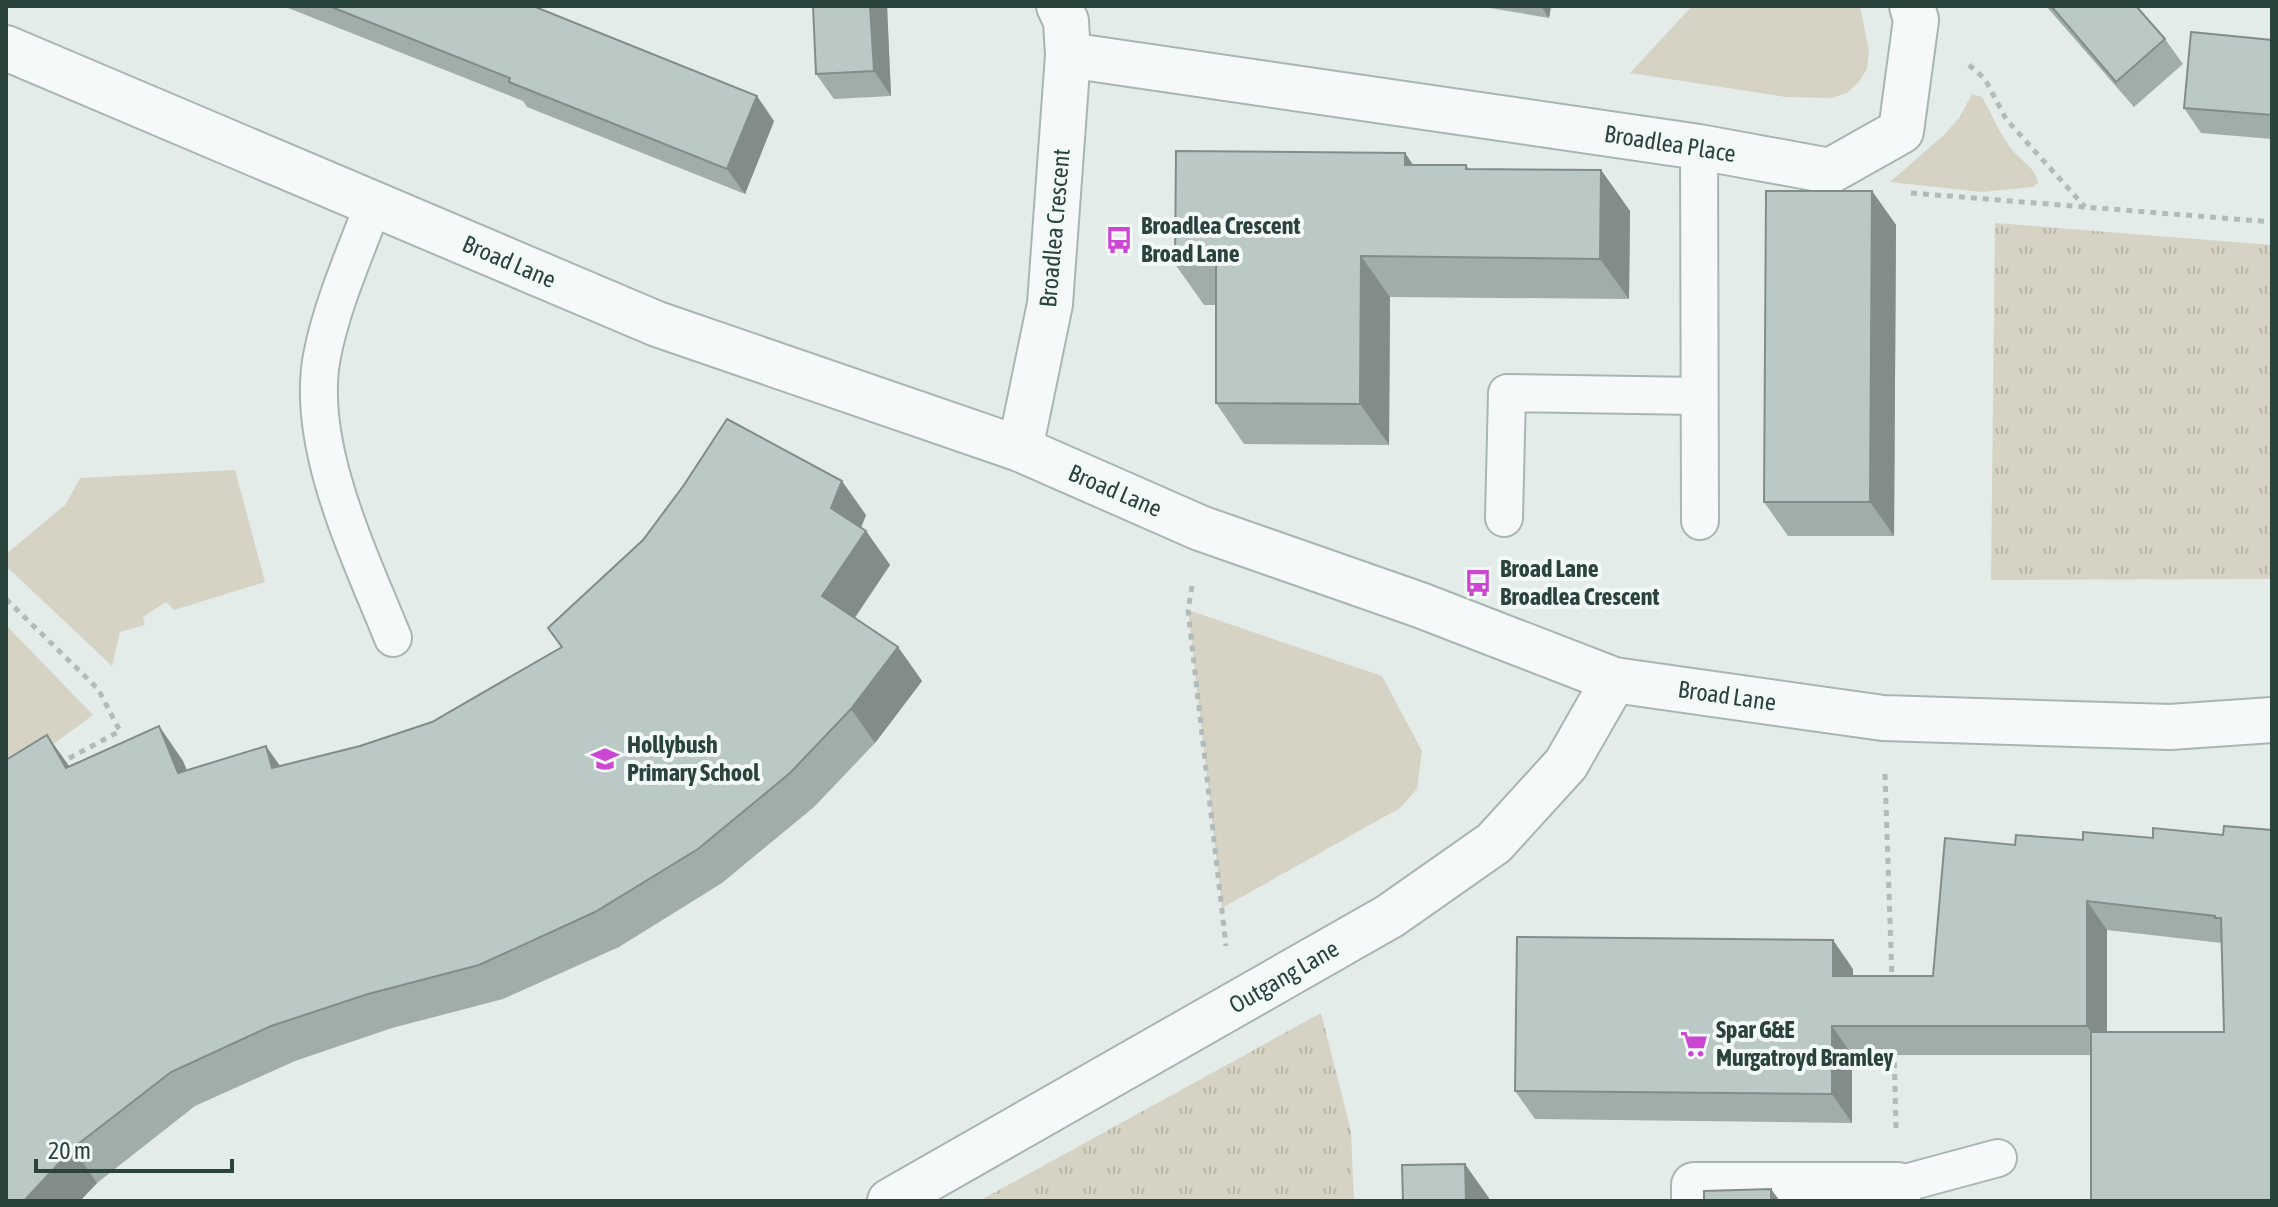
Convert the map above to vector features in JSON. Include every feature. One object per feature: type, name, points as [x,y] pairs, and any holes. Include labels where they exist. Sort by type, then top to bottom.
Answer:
[{"type":"street","name":"Broadlea Crescent","points":[[1020,449],[1050,304],[1068,55],[1066,21],[1059,6]]},
{"type":"street","points":[[1830,171],[1901,131],[1914,13]]},
{"type":"street","name":"Broad Lane","points":[[6,48],[657,324],[1020,449],[1200,528],[1420,605],[1614,680],[1883,718],[2170,727],[2272,720]]},
{"type":"street","name":"Broadlea Place","points":[[1068,55],[1699,147],[1830,171]]},
{"type":"street","name":"Outgang Lane","points":[[890,1201],[1390,916],[1494,843],[1566,764],[1614,680]]},
{"type":"street","points":[[1694,1201],[1694,1185],[1898,1193]]},
{"type":"lane","points":[[1699,147],[1700,521]]},
{"type":"lane","points":[[373,205],[322,357],[320,413],[332,479],[393,638]]},
{"type":"lane","points":[[1504,518],[1507,393],[1699,396]]},
{"type":"lane","points":[[1898,1193],[1998,1158]]},
{"type":"path","points":[[1914,13],[1985,79],[2006,119],[2085,207]]},
{"type":"path","points":[[1830,171],[1885,191],[2272,222]]},
{"type":"path","points":[[1200,528],[1188,610],[1233,1006]]},
{"type":"path","points":[[6,599],[98,689],[120,731],[54,767]]},
{"type":"path","points":[[1883,718],[1892,983]]},
{"type":"path","points":[[1894,1045],[1898,1193]]},
{"type":"green space","points":[[1692,6],[1860,6],[1869,51],[1867,69],[1847,93],[1832,98],[1786,97],[1630,73]]},
{"type":"green space","points":[[1972,94],[1982,97],[2005,139],[2032,170],[2038,183],[2033,187],[1982,192],[1890,182],[1945,134],[1959,118]]},
{"type":"green space","points":[[1995,223],[2272,245],[2272,579],[1991,580]]},
{"type":"green space","points":[[235,470],[265,582],[174,610],[166,602],[143,617],[145,625],[120,632],[112,666],[6,566],[6,554],[66,504],[80,478]]},
{"type":"green space","points":[[1188,610],[1382,676],[1422,751],[1417,789],[1400,808],[1222,908]]},
{"type":"green space","points":[[6,625],[93,715],[6,779]]},
{"type":"green space","points":[[1321,1013],[1351,1131],[1354,1201],[979,1201]]},
{"type":"building","points":[[329,6],[533,6],[757,96],[727,169]]},
{"type":"building","points":[[813,6],[870,6],[874,71],[816,74]]},
{"type":"building","points":[[2051,6],[2136,6],[2165,39],[2116,82]]},
{"type":"building","points":[[2191,32],[2272,40],[2272,115],[2184,108]]},
{"type":"building","points":[[1176,151],[1405,153],[1405,165],[1466,165],[1466,169],[1601,170],[1600,259],[1361,256],[1360,404],[1216,403],[1216,264],[1175,264]]},
{"type":"building","points":[[1766,191],[1872,191],[1870,502],[1764,502]]},
{"type":"building","points":[[727,419],[842,481],[831,508],[866,531],[822,596],[898,647],[851,709],[790,773],[698,849],[595,912],[479,965],[368,994],[271,1026],[171,1072],[73,1148],[24,1201],[6,1201],[6,760],[47,735],[66,768],[159,726],[178,773],[266,746],[272,768],[360,746],[432,722],[562,647],[548,628],[643,540]]},
{"type":"building","points":[[2224,826],[2272,830],[2272,1201],[2091,1201],[2091,1032],[2224,1032],[2221,918],[2215,916],[2087,901],[2087,1026],[1832,1026],[1832,1094],[1515,1091],[1517,937],[1833,940],[1833,976],[1933,976],[1945,838],[2015,845],[2016,835],[2083,840],[2083,832],[2153,838],[2153,828],[2223,835]]},
{"type":"building","points":[[1465,1164],[1466,1201],[1403,1201],[1402,1165]]},
{"type":"building","points":[[1771,1189],[1771,1201],[1704,1201],[1704,1191]]},
{"type":"place","name":"Broadlea Crescent Broad Lane","points":[[1119,240]]},
{"type":"place","name":"Broad Lane Broadlea Crescent","points":[[1478,583]]},
{"type":"place","name":"Hollybush Primary School","points":[[605,759]]},
{"type":"place","name":"Spar G&E Murgatroyd Bramley","points":[[1694,1044]]}]
